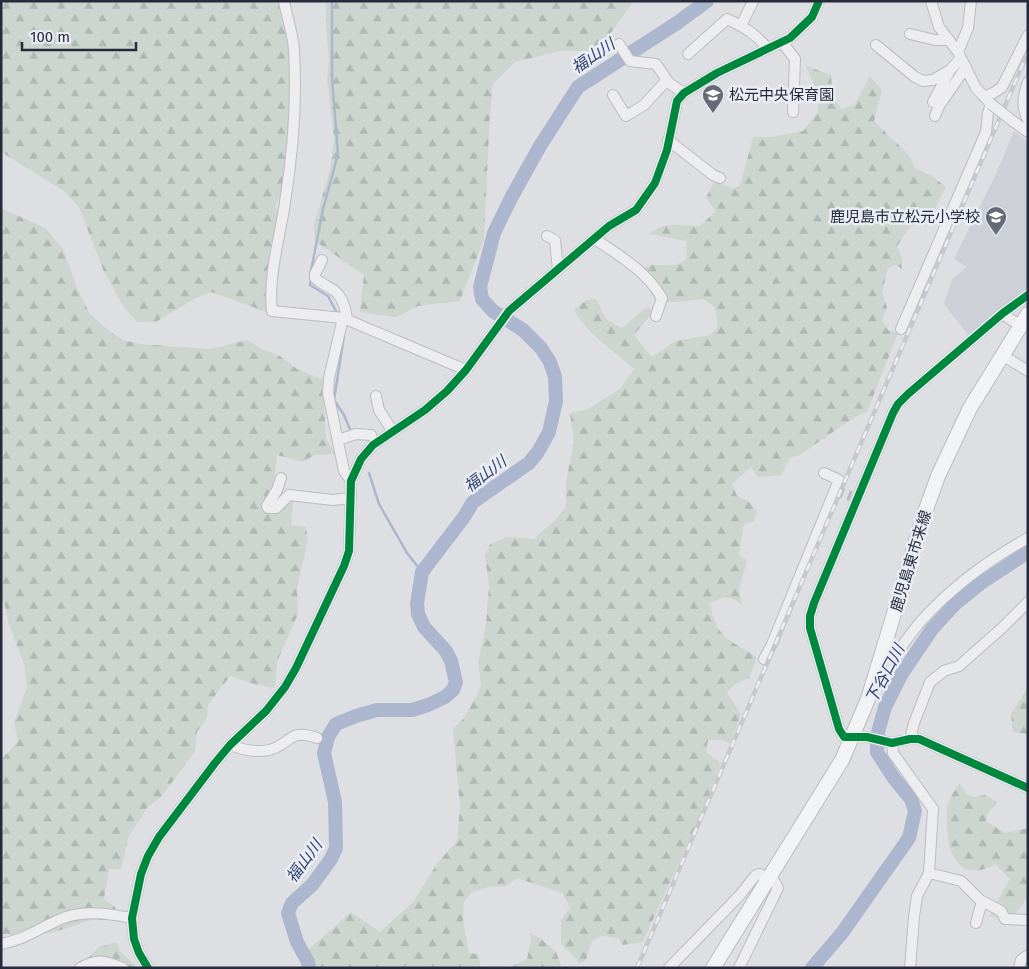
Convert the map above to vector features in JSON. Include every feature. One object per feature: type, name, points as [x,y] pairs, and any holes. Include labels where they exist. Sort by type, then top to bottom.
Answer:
[{"type":"main road","name":"鹿児島東市来線","points":[[713,968],[831,780],[852,738],[868,699],[924,514],[938,476],[970,408],[1002,355],[1026,321]]},
{"type":"street","points":[[284,1],[294,48],[294,104],[288,182],[275,254],[270,295],[272,311],[345,319],[466,370]]},
{"type":"street","points":[[741,26],[753,1]]},
{"type":"street","points":[[148,968],[136,946],[132,931],[132,918],[148,856],[159,837],[214,763],[276,699],[296,668],[344,566],[349,551],[351,481],[361,459],[373,445],[425,410],[447,391],[466,370],[509,311],[609,226],[636,210],[655,182],[667,150],[677,101],[684,93],[717,73],[790,38],[812,17],[819,1]]},
{"type":"street","points":[[931,1],[939,28],[962,59],[976,88],[987,101],[1028,132]]},
{"type":"street","points":[[935,116],[962,59],[971,1]]},
{"type":"street","points":[[688,54],[727,20],[741,26],[759,38],[768,49]]},
{"type":"street","points":[[910,34],[934,40],[948,40]]},
{"type":"street","points":[[901,329],[986,132],[987,101],[1002,87],[1028,35]]},
{"type":"street","points":[[782,42],[794,60],[793,112]]},
{"type":"street","points":[[619,44],[630,60],[656,64],[674,88],[684,93]]},
{"type":"street","points":[[876,45],[923,81],[933,80],[950,70],[962,59]]},
{"type":"street","points":[[933,102],[950,70]]},
{"type":"street","points":[[612,95],[626,116],[644,105],[667,80]]},
{"type":"street","points":[[1028,82],[1023,99],[1024,112],[1028,120]]},
{"type":"street","points":[[668,140],[720,178]]},
{"type":"street","points":[[546,236],[555,240],[558,270]]},
{"type":"street","points":[[595,238],[636,267],[654,283],[662,298],[656,316]]},
{"type":"street","points":[[322,260],[315,278],[335,291],[346,309],[329,378],[328,394],[344,471],[351,481]]},
{"type":"street","points":[[1028,296],[1003,313],[898,404],[855,497],[810,616],[810,628],[839,729],[844,737],[867,738],[889,743],[910,739],[927,741],[1028,788]]},
{"type":"street","points":[[1003,313],[1007,318],[1026,321]]},
{"type":"street","points":[[1002,355],[1028,370]]},
{"type":"street","points":[[376,396],[379,410],[393,432]]},
{"type":"street","points":[[338,440],[356,434],[371,435]]},
{"type":"street","points":[[764,659],[772,644],[839,480],[824,473]]},
{"type":"street","points":[[281,478],[277,490],[267,506],[268,508],[276,508],[289,495],[333,500],[350,498]]},
{"type":"street","points":[[883,652],[896,654],[920,622],[956,588],[996,556],[1028,538]]},
{"type":"street","points":[[910,739],[914,723],[930,682],[944,671],[959,666],[1028,602]]},
{"type":"street","points":[[230,745],[257,752],[271,750],[295,734],[317,738]]},
{"type":"street","points":[[889,743],[893,753],[933,808],[929,874],[917,896],[910,968]]},
{"type":"street","points":[[669,968],[740,895],[755,876],[759,874],[769,878],[776,884],[777,892],[739,968]]},
{"type":"street","points":[[929,874],[961,881],[982,901],[1001,911],[1005,919],[1028,920]]},
{"type":"street","points":[[976,923],[982,901]]},
{"type":"street","points":[[1,944],[16,941],[67,916],[108,913],[132,918]]},
{"type":"street","points":[[1018,968],[1021,960],[1028,954]]},
{"type":"street","points":[[80,968],[92,961],[123,968]]},
{"type":"shaded area","name":"鹿児島市立松元小学校","points":[[1014,131],[1028,142],[1028,290],[970,337],[944,304],[952,279],[967,267],[954,259],[996,174]]},
{"type":"green space","points":[[1,1],[290,1],[293,23],[288,199],[279,198],[275,206],[281,220],[272,264],[266,312],[211,292],[194,299],[156,322],[137,322],[123,306],[104,272],[79,207],[64,191],[1,152]]},
{"type":"green space","points":[[326,1],[634,1],[607,38],[587,51],[560,51],[515,62],[493,84],[484,239],[460,301],[418,306],[396,317],[360,312],[364,275],[315,241],[314,224],[330,170],[334,138],[327,79],[329,60]]},
{"type":"green space","points":[[806,66],[831,75],[833,97],[842,110],[855,104],[870,76],[882,90],[874,121],[908,154],[915,168],[932,176],[946,187],[932,214],[909,228],[897,246],[902,259],[902,269],[896,265],[888,268],[882,292],[887,307],[882,320],[888,330],[898,333],[867,412],[855,417],[798,456],[791,457],[781,475],[758,477],[751,467],[732,484],[737,496],[748,501],[757,511],[754,521],[744,524],[739,554],[747,561],[739,589],[742,605],[734,599],[727,597],[710,604],[720,632],[757,658],[749,678],[734,685],[727,693],[741,714],[730,744],[723,740],[708,740],[706,752],[721,763],[704,807],[643,942],[623,945],[618,938],[602,936],[592,941],[586,960],[579,964],[576,958],[561,944],[561,921],[570,907],[562,893],[517,878],[506,886],[488,887],[472,892],[464,902],[463,921],[469,953],[478,954],[481,968],[312,968],[309,949],[351,912],[380,932],[413,902],[438,862],[457,841],[460,808],[453,729],[465,717],[481,686],[478,663],[486,623],[489,585],[485,556],[490,544],[508,537],[534,539],[566,507],[566,481],[574,442],[570,413],[588,409],[620,389],[634,369],[594,335],[574,310],[586,300],[596,299],[607,320],[622,328],[647,307],[654,311],[634,335],[652,357],[675,341],[710,335],[718,327],[715,307],[703,299],[656,302],[646,282],[633,272],[651,265],[676,265],[687,259],[686,241],[649,234],[667,225],[700,226],[716,211],[706,198],[714,182],[732,188],[740,186],[753,137],[772,137],[803,131],[818,112],[818,94]]},
{"type":"green space","points":[[1,208],[45,228],[63,249],[77,288],[90,314],[123,340],[141,344],[210,349],[247,340],[262,349],[280,356],[297,369],[327,381],[324,405],[326,437],[335,454],[314,455],[303,462],[277,455],[272,499],[293,502],[291,525],[306,527],[308,540],[297,589],[298,614],[277,662],[275,688],[254,684],[230,676],[208,705],[207,717],[197,732],[195,751],[162,796],[147,808],[129,836],[121,869],[109,869],[104,899],[114,906],[121,916],[112,920],[91,920],[58,931],[31,936],[1,934],[1,760],[18,741],[14,722],[27,687],[24,664],[9,625],[1,590]]},
{"type":"green space","points":[[1028,687],[1028,734],[1013,732],[1011,714]]},
{"type":"green space","points":[[959,783],[967,795],[973,797],[985,795],[997,802],[988,813],[986,821],[1005,833],[1028,828],[1028,896],[1010,921],[989,916],[1010,879],[995,864],[973,871],[958,863],[953,856],[948,835],[947,810]]},
{"type":"green space","points":[[530,933],[541,939],[556,952],[562,968],[508,968],[527,959],[531,941]]},
{"type":"green space","points":[[116,942],[121,952],[138,968],[78,968],[99,947]]},
{"type":"waterway","points":[[311,271],[323,209],[338,154],[332,78],[332,1]]},
{"type":"waterway","name":"福山川","points":[[309,968],[308,962],[297,942],[288,913],[292,903],[312,885],[331,859],[336,848],[335,802],[324,753],[328,737],[336,724],[356,716],[377,710],[412,710],[445,697],[453,690],[456,682],[451,661],[446,651],[424,627],[418,614],[417,603],[422,572],[464,517],[473,502],[529,463],[538,452],[549,432],[556,401],[555,377],[550,362],[541,348],[523,330],[493,311],[482,299],[480,287],[494,233],[540,146],[578,87],[677,23],[707,1]]},
{"type":"waterway","points":[[311,277],[310,285],[328,296],[338,315]]},
{"type":"waterway","points":[[344,336],[334,400],[344,415],[350,429]]},
{"type":"waterway","points":[[369,473],[379,504],[407,553],[422,572]]},
{"type":"waterway","name":"下谷口川","points":[[812,968],[842,933],[909,838],[915,811],[911,799],[893,777],[877,752],[877,736],[885,707],[901,675],[932,629],[956,603],[981,583],[1028,552]]},
{"type":"tunnel","points":[[834,490],[851,496]]},
{"type":"railway","points":[[637,968],[1028,52]]},
{"type":"cycle path","points":[[148,968],[139,953],[134,939],[132,918],[141,874],[148,856],[159,837],[215,763],[230,745],[266,711],[285,687],[296,668],[344,566],[349,551],[351,481],[361,459],[373,445],[425,410],[447,391],[466,370],[509,311],[609,226],[636,210],[655,183],[667,150],[677,101],[684,93],[717,73],[790,38],[812,17],[819,1]]},
{"type":"cycle path","points":[[1028,295],[1003,313],[898,404],[810,616],[810,628],[839,729],[844,737],[867,737],[892,743],[919,739],[1028,788]]},
{"type":"place","name":"松元中央保育園","points":[[713,114]]},
{"type":"place","name":"鹿児島市立松元小学校","points":[[996,236]]}]
